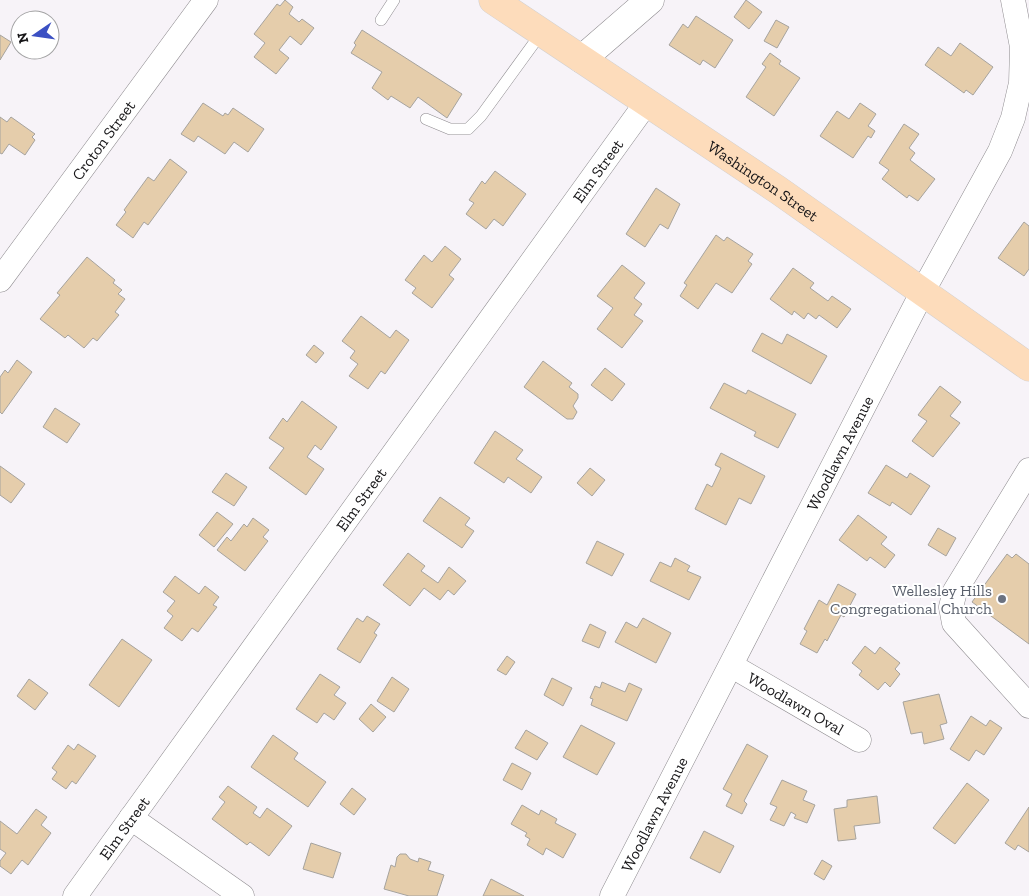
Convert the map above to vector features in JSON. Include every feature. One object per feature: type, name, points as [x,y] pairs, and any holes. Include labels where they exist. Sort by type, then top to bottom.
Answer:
[{"type":"main road","name":"Washington Street","points":[[493,0],[778,190],[1029,367]]},
{"type":"street","name":"Croton Street","points":[[0,280],[206,0]]},
{"type":"street","points":[[582,59],[650,0]]},
{"type":"street","name":"Woodlawn Avenue","points":[[612,896],[732,666],[923,291],[1000,151],[1013,118],[1021,83],[1022,66],[1019,31],[1013,0]]},
{"type":"street","name":"Elm Street","points":[[75,896],[647,102]]},
{"type":"street","points":[[1029,470],[955,591],[951,607],[954,623],[1029,706]]},
{"type":"street","name":"Woodlawn Oval","points":[[732,666],[859,740]]},
{"type":"street","points":[[131,818],[242,896]]},
{"type":"lane","points":[[382,20],[394,0]]},
{"type":"lane","points":[[426,120],[450,129],[468,129],[481,116],[542,32]]},
{"type":"building","points":[[285,0],[293,7],[289,14],[299,22],[302,19],[314,28],[301,45],[290,36],[279,50],[289,58],[276,74],[254,57],[265,43],[254,34],[277,4],[280,6]]},
{"type":"building","points":[[746,0],[762,12],[749,29],[734,17]]},
{"type":"building","points":[[696,16],[733,40],[715,68],[703,60],[700,65],[669,45],[683,24],[688,28]]},
{"type":"building","points":[[776,20],[789,27],[777,48],[764,41]]},
{"type":"building","points":[[362,30],[462,94],[447,118],[418,97],[410,108],[391,96],[388,100],[372,88],[382,72],[351,53],[356,45],[354,43]]},
{"type":"building","points":[[0,35],[10,41],[10,44],[0,60]]},
{"type":"building","points":[[960,43],[993,67],[973,95],[966,90],[964,93],[925,65],[938,47],[951,56]]},
{"type":"building","points":[[770,53],[781,61],[779,64],[800,78],[774,116],[746,97],[766,67],[762,64]]},
{"type":"building","points":[[203,103],[223,116],[225,113],[228,115],[233,108],[264,129],[248,152],[234,142],[225,154],[198,136],[194,142],[181,134]]},
{"type":"building","points":[[860,103],[876,114],[868,126],[875,131],[871,138],[868,136],[853,158],[820,136],[837,111],[849,119]]},
{"type":"building","points":[[0,117],[7,122],[11,117],[35,134],[32,137],[35,140],[25,155],[9,144],[2,154],[0,153]]},
{"type":"building","points":[[904,124],[919,134],[909,148],[915,153],[910,160],[935,179],[918,201],[909,195],[907,198],[882,179],[889,170],[879,163]]},
{"type":"building","points":[[170,159],[187,172],[148,225],[144,222],[133,238],[116,225],[126,212],[124,210],[148,177],[154,181]]},
{"type":"building","points":[[495,171],[526,194],[503,226],[494,219],[486,229],[466,214],[474,203],[469,200],[482,181],[485,184]]},
{"type":"building","points":[[656,188],[680,204],[668,229],[660,224],[645,247],[626,234]]},
{"type":"building","points":[[1024,222],[1029,226],[1029,269],[1024,276],[998,258]]},
{"type":"building","points":[[716,235],[724,241],[727,237],[753,254],[748,261],[752,264],[732,293],[716,283],[698,309],[680,296],[687,285],[684,283]]},
{"type":"building","points":[[445,246],[461,259],[449,275],[454,279],[432,308],[412,293],[416,288],[405,280],[424,255],[432,262]]},
{"type":"building","points":[[87,257],[115,280],[113,283],[122,290],[118,294],[125,299],[115,312],[119,315],[97,341],[93,338],[84,348],[68,335],[65,338],[40,319],[60,295],[57,293]]},
{"type":"building","points":[[622,265],[645,283],[634,298],[642,304],[634,315],[643,321],[622,348],[597,329],[613,308],[597,296]]},
{"type":"building","points":[[793,268],[814,283],[810,288],[828,301],[832,296],[851,309],[837,328],[819,315],[816,319],[808,313],[804,319],[794,311],[792,315],[770,299]]},
{"type":"building","points":[[361,316],[390,338],[396,330],[409,340],[385,374],[381,371],[368,389],[349,376],[358,364],[350,358],[355,351],[342,341]]},
{"type":"building","points":[[762,333],[782,344],[787,334],[827,356],[811,384],[752,351]]},
{"type":"building","points":[[314,345],[324,353],[316,363],[306,355]]},
{"type":"building","points":[[17,360],[32,372],[2,414],[0,412],[0,377],[5,370],[8,373]]},
{"type":"building","points":[[543,361],[572,383],[569,387],[578,394],[578,398],[573,406],[577,412],[573,419],[567,419],[524,387]]},
{"type":"building","points":[[605,368],[625,384],[612,401],[591,385]]},
{"type":"building","points":[[724,383],[746,394],[748,390],[796,414],[778,448],[754,436],[756,432],[710,408]]},
{"type":"building","points":[[940,386],[961,402],[950,416],[960,423],[933,457],[912,441],[927,421],[918,415]]},
{"type":"building","points":[[302,401],[337,427],[321,450],[315,445],[307,457],[324,469],[306,495],[269,468],[284,448],[269,438],[283,418],[287,422]]},
{"type":"building","points":[[55,408],[80,424],[67,443],[43,427]]},
{"type":"building","points":[[495,431],[523,450],[516,459],[542,477],[531,493],[508,477],[504,483],[474,463]]},
{"type":"building","points":[[721,453],[765,476],[751,504],[739,498],[726,525],[695,509],[707,484],[712,487],[721,468],[715,465]]},
{"type":"building","points":[[886,465],[907,478],[910,473],[930,486],[911,515],[892,502],[890,506],[868,493]]},
{"type":"building","points":[[0,466],[25,484],[11,503],[0,495]]},
{"type":"building","points":[[590,468],[605,480],[592,496],[577,483]]},
{"type":"building","points":[[226,473],[247,487],[234,506],[212,492]]},
{"type":"building","points":[[440,497],[470,518],[465,525],[474,531],[462,548],[423,521]]},
{"type":"building","points":[[217,512],[233,524],[214,547],[199,535]]},
{"type":"building","points":[[858,515],[887,537],[881,544],[895,555],[885,568],[870,557],[867,561],[839,540]]},
{"type":"building","points":[[253,518],[269,530],[263,537],[268,541],[245,571],[217,550],[227,537],[231,541],[244,524],[247,527]]},
{"type":"building","points":[[938,528],[956,538],[946,556],[928,545]]},
{"type":"building","points":[[597,541],[624,554],[612,576],[586,563]]},
{"type":"building","points":[[408,553],[425,566],[421,571],[438,583],[449,567],[466,581],[454,595],[448,590],[440,600],[424,588],[410,606],[383,585]]},
{"type":"building","name":"Wellesley Hills Congregational Church","points":[[1007,554],[1012,558],[1016,554],[1029,564],[1029,644],[972,602]]},
{"type":"building","points":[[675,558],[690,566],[687,571],[701,577],[689,600],[650,581],[660,562],[671,567]]},
{"type":"building","points":[[175,576],[199,594],[205,586],[219,597],[213,605],[217,607],[198,632],[192,628],[182,641],[164,628],[173,616],[167,611],[175,601],[163,592]]},
{"type":"building","points":[[838,584],[856,594],[844,617],[841,615],[827,641],[825,639],[817,653],[800,644],[807,631],[804,629],[819,600],[827,605]]},
{"type":"building","points":[[367,616],[380,624],[374,633],[377,635],[360,663],[337,649],[357,618],[363,622]]},
{"type":"building","points":[[643,618],[671,633],[656,663],[615,642],[626,622],[637,628]]},
{"type":"building","points":[[590,624],[606,632],[599,648],[582,641]]},
{"type":"building","points":[[122,639],[152,660],[119,707],[89,685]]},
{"type":"building","points":[[865,646],[875,654],[880,647],[900,663],[895,669],[900,674],[890,687],[885,682],[878,690],[859,675],[862,671],[852,663]]},
{"type":"building","points":[[507,656],[515,662],[506,675],[497,670]]},
{"type":"building","points":[[320,674],[340,687],[334,695],[346,703],[334,720],[324,713],[317,723],[296,709]]},
{"type":"building","points":[[392,677],[409,689],[394,712],[377,701]]},
{"type":"building","points":[[552,678],[572,688],[563,706],[544,695]]},
{"type":"building","points":[[29,679],[48,693],[35,710],[17,696]]},
{"type":"building","points":[[602,682],[625,692],[629,683],[642,689],[627,721],[591,705],[593,699],[590,698],[595,686],[600,688]]},
{"type":"building","points":[[939,694],[947,723],[940,725],[944,739],[924,744],[922,732],[911,734],[903,702]]},
{"type":"building","points":[[371,704],[386,717],[373,732],[359,719]]},
{"type":"building","points":[[971,716],[986,726],[990,720],[1002,728],[984,755],[976,750],[969,761],[950,749]]},
{"type":"building","points":[[581,725],[615,743],[597,775],[563,757]]},
{"type":"building","points":[[526,730],[548,743],[537,760],[515,748]]},
{"type":"building","points":[[273,735],[298,753],[294,759],[326,782],[308,807],[251,767]]},
{"type":"building","points":[[78,744],[96,756],[76,784],[72,781],[66,789],[52,779],[57,772],[52,768],[68,745],[74,750]]},
{"type":"building","points":[[747,744],[768,756],[744,801],[747,804],[742,814],[726,806],[732,794],[723,789]]},
{"type":"building","points":[[512,763],[531,773],[522,790],[503,780]]},
{"type":"building","points":[[782,780],[807,791],[803,800],[815,805],[807,823],[794,818],[796,815],[791,812],[784,826],[770,820],[777,807],[770,804]]},
{"type":"building","points":[[967,783],[989,800],[955,844],[933,828]]},
{"type":"building","points":[[228,786],[257,807],[253,813],[260,818],[267,808],[292,826],[269,856],[250,842],[247,845],[212,819],[225,802],[219,797]]},
{"type":"building","points":[[352,788],[366,799],[354,815],[340,804]]},
{"type":"building","points":[[877,796],[880,823],[854,826],[856,839],[838,841],[834,809],[847,807],[847,800]]},
{"type":"building","points":[[522,805],[539,815],[541,810],[557,819],[555,823],[576,834],[563,858],[546,848],[543,855],[527,845],[530,839],[525,836],[527,833],[511,824]]},
{"type":"building","points":[[1029,807],[1029,852],[1018,845],[1015,850],[1005,843]]},
{"type":"building","points":[[36,809],[47,817],[41,825],[51,833],[28,865],[22,860],[11,874],[0,866],[0,861],[6,853],[0,849],[0,821],[17,834]]},
{"type":"building","points":[[704,831],[734,846],[720,873],[690,858]]},
{"type":"building","points":[[311,843],[341,853],[333,878],[303,869]]},
{"type":"building","points":[[400,854],[406,854],[410,859],[418,862],[419,858],[431,862],[428,870],[444,875],[437,896],[409,896],[384,889],[391,865],[395,867],[397,857]]},
{"type":"building","points":[[822,860],[832,866],[824,880],[814,874]]},
{"type":"building","points":[[491,879],[524,896],[483,896]]},
{"type":"place","name":"Wellesley Hills Congregational Church","points":[[1002,599]]}]
